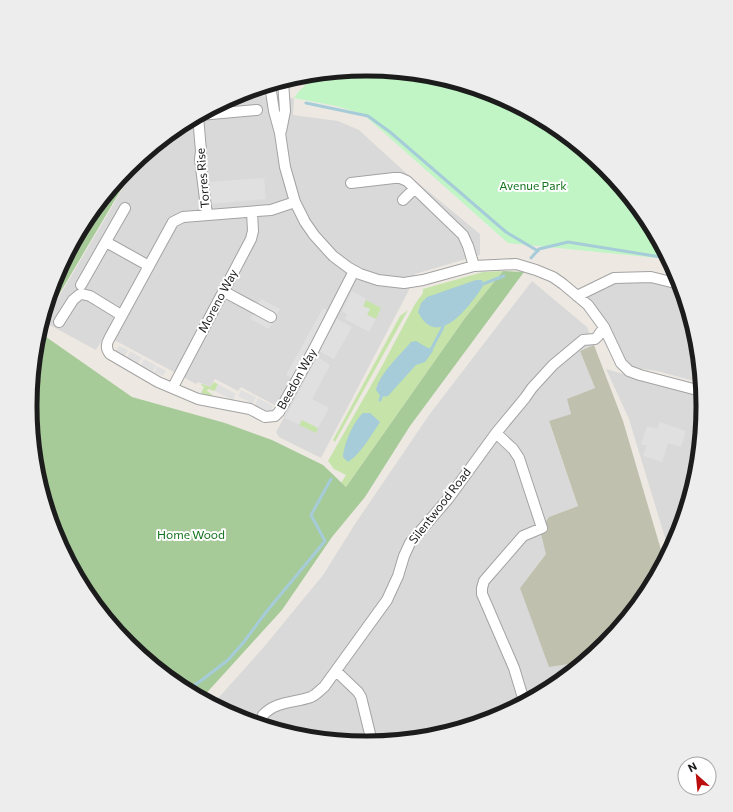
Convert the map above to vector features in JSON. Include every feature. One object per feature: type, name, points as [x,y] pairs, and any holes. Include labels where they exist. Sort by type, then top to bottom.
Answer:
[{"type":"street","points":[[280,133],[285,110],[283,87]]},
{"type":"street","points":[[271,91],[274,111],[280,133],[285,167],[295,202],[305,222],[314,235],[333,256],[354,271],[378,280],[404,283],[423,280],[474,266],[489,264],[520,265],[536,270],[553,277],[592,310],[604,327],[620,363],[629,371],[695,388]]},
{"type":"street","name":"Torres Rise","points":[[213,115],[257,110]]},
{"type":"street","name":"Torres Rise","points":[[199,123],[200,159],[207,215]]},
{"type":"street","points":[[351,183],[400,178],[407,181],[443,214],[463,235],[474,266]]},
{"type":"street","points":[[403,200],[414,189]]},
{"type":"street","name":"Beedon Way","points":[[295,202],[271,210],[183,216],[173,222],[121,315],[107,343],[107,351],[116,359],[158,382],[173,387],[198,399],[250,409],[265,417],[274,416],[279,412],[306,364],[354,271]]},
{"type":"street","points":[[81,285],[125,208]]},
{"type":"street","name":"Moreno Way","points":[[173,387],[251,239],[253,231],[252,212]]},
{"type":"street","points":[[106,242],[149,266]]},
{"type":"street","points":[[577,296],[614,278],[651,278],[672,282]]},
{"type":"street","points":[[223,291],[271,317]]},
{"type":"street","points":[[59,322],[73,300],[82,294],[90,296],[121,315]]},
{"type":"street","name":"Silentwood Road","points":[[263,718],[263,715],[269,709],[282,703],[310,697],[324,687],[387,600],[398,576],[410,543],[448,499],[496,433],[532,388],[553,365],[583,340],[595,339],[604,327]]},
{"type":"street","points":[[496,433],[513,449],[519,458],[542,528],[523,536],[484,581],[482,588],[482,594],[514,668],[522,696]]},
{"type":"street","points":[[336,671],[358,692],[361,697],[370,736]]},
{"type":"shaded area","points":[[256,96],[294,98],[293,115],[338,121],[359,130],[405,172],[480,234],[480,255],[415,274],[409,290],[321,458],[279,437],[276,432],[287,412],[241,387],[238,391],[215,379],[210,387],[198,382],[196,384],[105,335],[96,350],[47,324],[51,310],[125,182],[149,158],[183,132],[221,110]]},
{"type":"shaded area","points":[[264,178],[266,199],[209,204],[208,182]]},
{"type":"shaded area","points":[[643,279],[674,288],[679,300],[690,342],[695,381],[657,371],[629,367],[588,299],[592,292],[615,282]]},
{"type":"shaded area","points":[[532,281],[587,327],[594,345],[580,351],[595,388],[568,399],[571,414],[549,422],[578,506],[549,517],[546,554],[520,588],[579,658],[550,680],[512,702],[472,718],[410,733],[366,736],[323,733],[261,718],[217,700],[263,648],[323,575],[355,524],[429,415]]},
{"type":"shaded area","points":[[352,291],[366,299],[363,306],[370,309],[367,315],[376,319],[369,332],[345,319],[347,314],[342,311]]},
{"type":"shaded area","points":[[261,299],[280,309],[269,329],[250,319]]},
{"type":"shaded area","points":[[323,308],[329,311],[293,379],[286,375]]},
{"type":"shaded area","points":[[337,319],[352,327],[334,359],[319,351]]},
{"type":"shaded area","points":[[594,345],[623,421],[662,552],[652,571],[628,607],[599,639],[571,664],[549,667],[520,588],[546,554],[540,530],[549,517],[578,506],[549,421],[571,414],[567,399],[595,388],[580,351]]},
{"type":"shaded area","points":[[119,346],[128,350],[125,356],[116,351]]},
{"type":"shaded area","points":[[130,351],[142,358],[138,363],[127,357]]},
{"type":"shaded area","points":[[317,357],[330,365],[312,399],[329,408],[318,428],[302,420],[299,425],[285,418]]},
{"type":"shaded area","points":[[144,359],[156,365],[153,371],[141,365]]},
{"type":"shaded area","points":[[157,366],[166,371],[163,376],[154,372]]},
{"type":"shaded area","points":[[606,369],[696,395],[695,428],[690,470],[679,512],[666,542],[629,419]]},
{"type":"shaded area","points":[[218,384],[236,394],[233,400],[215,391]]},
{"type":"shaded area","points":[[241,390],[256,397],[253,404],[238,396]]},
{"type":"shaded area","points":[[258,398],[273,406],[270,413],[255,405]]},
{"type":"shaded area","points":[[660,422],[686,431],[681,447],[668,443],[662,462],[643,456],[647,446],[641,444],[647,426],[657,429]]},
{"type":"green space","name":"Avenue Park","points":[[366,76],[388,77],[410,79],[452,88],[472,94],[512,110],[550,132],[584,158],[628,205],[652,241],[661,258],[508,243],[363,114],[336,106],[294,98],[309,82],[323,79]]},
{"type":"green space","points":[[125,183],[52,306],[62,280],[81,241],[105,205]]},
{"type":"green space","points":[[503,271],[465,318],[346,487],[341,483],[346,475],[334,469],[328,461],[415,304],[423,293],[423,289],[483,272]]},
{"type":"green space","name":"Home Wood","points":[[503,271],[524,272],[410,426],[365,497],[332,537],[282,610],[206,693],[183,680],[149,654],[105,607],[81,571],[71,552],[54,512],[43,470],[37,406],[40,363],[44,336],[132,397],[225,423],[272,440],[323,465],[346,487],[465,318]]},
{"type":"green space","points":[[366,300],[381,308],[376,319],[367,315],[363,306]]},
{"type":"green space","points":[[408,310],[335,442],[333,440],[400,316]]},
{"type":"green space","points":[[214,382],[218,384],[215,391],[208,389],[207,391],[213,395],[210,396],[201,393],[204,387],[201,385],[202,384],[210,387]]},
{"type":"green space","points":[[302,419],[318,428],[316,433],[299,425]]},
{"type":"water","points":[[476,280],[482,280],[483,286],[470,304],[453,321],[443,326],[434,327],[426,323],[418,312],[421,303],[427,297]]},
{"type":"water","points":[[416,341],[428,348],[432,348],[433,351],[425,362],[416,365],[388,396],[381,397],[376,390],[381,378],[390,365],[411,342]]},
{"type":"water","points":[[363,413],[370,413],[380,422],[370,438],[348,462],[343,457],[345,446],[353,427]]},
{"type":"waterway","points":[[306,103],[368,116],[390,132],[506,232],[538,251]]},
{"type":"waterway","points":[[531,258],[539,249],[568,242],[660,257]]},
{"type":"waterway","points":[[483,284],[504,276]]},
{"type":"waterway","points":[[432,348],[443,327]]},
{"type":"waterway","points":[[193,686],[228,660],[325,541],[311,515],[331,479]]}]
